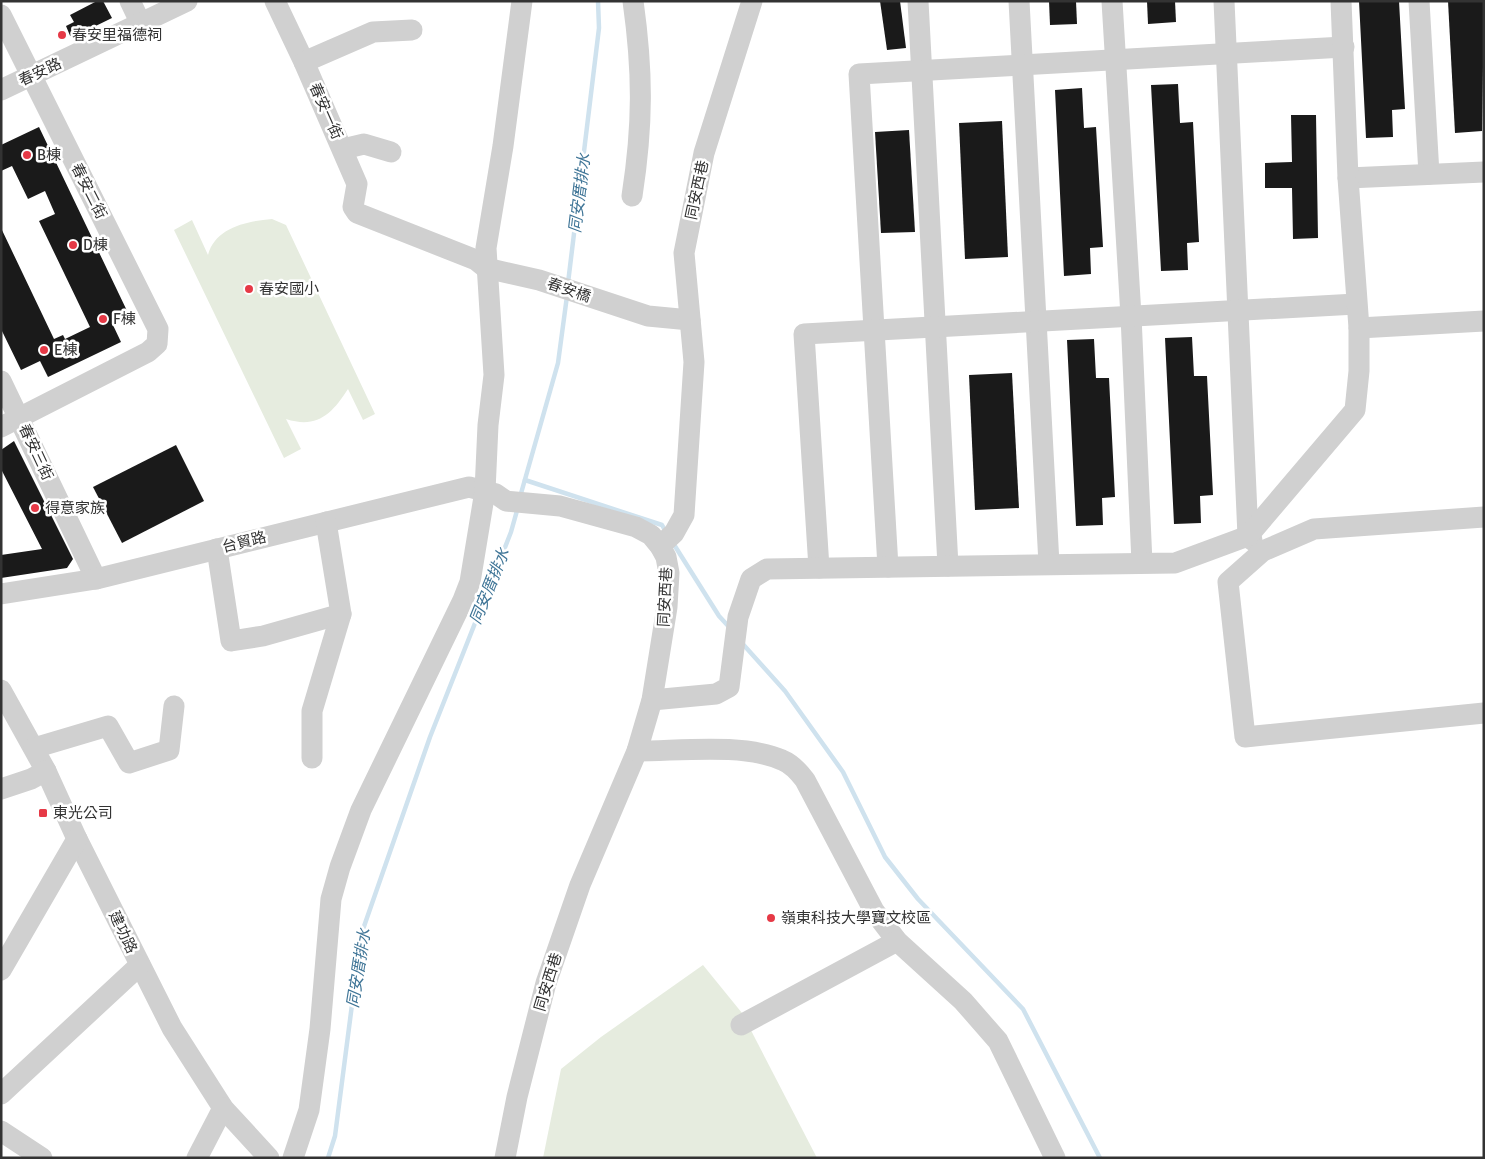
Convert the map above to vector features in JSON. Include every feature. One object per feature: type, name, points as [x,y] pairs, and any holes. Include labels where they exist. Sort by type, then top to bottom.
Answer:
[{"type":"street","points":[[130,1],[141,24]]},
{"type":"street","name":"春安路","points":[[1,90],[187,1]]},
{"type":"street","name":"春安一街","points":[[275,1],[343,149],[357,184],[353,207],[357,212],[368,218]]},
{"type":"street","points":[[293,1158],[309,1110],[319,1038],[331,898],[340,867],[361,810],[464,600],[470,582],[485,490],[488,425],[494,375],[481,264],[486,248],[502,154],[522,1]]},
{"type":"street","points":[[632,196],[640,144],[642,83],[633,1]]},
{"type":"street","name":"同安西巷","points":[[505,1158],[546,983],[580,885],[637,751],[652,700],[667,607],[669,573],[666,557],[660,546],[674,532],[684,515],[694,391],[694,362],[684,253],[692,210],[716,114],[752,1]]},
{"type":"street","points":[[918,1],[948,566]]},
{"type":"street","points":[[1020,1],[1048,564]]},
{"type":"street","points":[[1112,1],[1131,316],[1142,563]]},
{"type":"street","points":[[1224,1],[1240,310],[1248,536],[1263,551]]},
{"type":"street","points":[[652,700],[716,694],[729,687],[738,617],[751,579],[767,569],[1175,563],[1248,536],[1355,410],[1359,371],[1359,328],[1348,178],[1344,47],[1340,1]]},
{"type":"street","points":[[1419,1],[1429,174]]},
{"type":"street","name":"春安二街","points":[[1,15],[158,329],[157,344],[148,352],[10,422]]},
{"type":"street","points":[[304,62],[373,32],[412,30]]},
{"type":"street","points":[[888,567],[859,74],[1344,47]]},
{"type":"street","points":[[343,149],[364,144],[391,152]]},
{"type":"street","points":[[1348,178],[1484,172]]},
{"type":"street","name":"春安橋","points":[[368,218],[481,264],[539,280],[648,316],[690,320]]},
{"type":"street","points":[[818,568],[804,334],[1356,304]]},
{"type":"street","points":[[1359,328],[1484,321]]},
{"type":"street","name":"春安三街","points":[[1,381],[10,422],[96,578]]},
{"type":"street","name":"台貿路","points":[[1,594],[96,578],[469,487],[485,490]]},
{"type":"street","points":[[485,490],[496,494],[506,501],[560,506],[636,526],[651,535],[660,546]]},
{"type":"street","points":[[1484,517],[1314,529],[1263,551],[1228,582],[1244,737],[1484,712]]},
{"type":"street","points":[[312,758],[312,712],[341,614],[326,522]]},
{"type":"street","points":[[217,549],[231,641],[263,636],[341,614]]},
{"type":"street","name":"建功路","points":[[1,690],[46,771],[77,839],[172,1028],[223,1108],[269,1158]]},
{"type":"street","points":[[34,748],[108,726],[130,763],[170,750],[174,706]]},
{"type":"street","points":[[637,751],[736,750],[782,759],[795,768],[805,780],[874,911],[897,941],[963,1000],[990,1029],[998,1041],[1056,1158]]},
{"type":"street","points":[[1,789],[31,779],[46,771]]},
{"type":"street","points":[[1,970],[77,839]]},
{"type":"street","points":[[741,1025],[897,941]]},
{"type":"street","points":[[1,1094],[140,965]]},
{"type":"street","points":[[197,1158],[223,1108]]},
{"type":"street","points":[[1,1130],[42,1158]]},
{"type":"shaded area","points":[[272,219],[286,225],[375,414],[363,420],[348,389],[336,406],[323,417],[307,422],[286,419],[301,449],[284,458],[174,230],[192,220],[208,255],[217,238],[224,232],[242,224]]},
{"type":"shaded area","points":[[703,965],[742,1013],[817,1158],[543,1158],[561,1069],[601,1037]]},
{"type":"building","points":[[97,1],[103,1],[112,18],[71,38],[66,26],[74,22],[70,15]]},
{"type":"building","points":[[880,1],[900,1],[906,48],[887,50]]},
{"type":"building","points":[[1049,1],[1076,1],[1077,24],[1050,25]]},
{"type":"building","points":[[1147,1],[1175,1],[1176,22],[1148,24]]},
{"type":"building","points":[[1359,1],[1399,1],[1405,109],[1392,110],[1393,137],[1366,138]]},
{"type":"building","points":[[1448,1],[1484,1],[1482,131],[1455,133]]},
{"type":"building","points":[[1178,84],[1180,123],[1193,122],[1199,242],[1187,243],[1188,270],[1161,271],[1151,85]]},
{"type":"building","points":[[1082,88],[1084,128],[1096,127],[1103,247],[1090,248],[1091,274],[1064,276],[1055,90]]},
{"type":"building","points":[[1291,115],[1316,115],[1318,238],[1293,239],[1292,188],[1265,188],[1265,163],[1292,162]]},
{"type":"building","points":[[1002,121],[1008,257],[965,259],[959,123]]},
{"type":"building","points":[[39,127],[129,315],[112,323],[121,342],[48,377],[40,361],[21,370],[1,329],[1,228],[54,339],[63,335],[65,339],[90,327],[39,221],[55,214],[45,191],[28,199],[12,166],[1,171],[1,145]]},
{"type":"building","points":[[909,130],[915,232],[881,233],[875,132]]},
{"type":"building","points":[[1192,337],[1194,376],[1207,376],[1213,495],[1200,496],[1201,523],[1174,524],[1165,338]]},
{"type":"building","points":[[1094,339],[1096,378],[1109,378],[1115,497],[1102,498],[1103,525],[1076,526],[1067,340]]},
{"type":"building","points":[[1012,373],[1019,508],[975,510],[969,375]]},
{"type":"building","name":"得意家族","points":[[14,441],[73,559],[67,568],[1,578],[1,555],[42,549],[1,469],[1,450]]},
{"type":"building","points":[[176,445],[204,501],[122,543],[93,487]]},
{"type":"waterway","name":"同安厝排水","points":[[568,283],[599,28],[598,1]]},
{"type":"waterway","name":"同安厝排水","points":[[520,497],[558,363],[567,296]]},
{"type":"waterway","points":[[525,480],[662,525],[666,532]]},
{"type":"waterway","name":"同安厝排水","points":[[328,1158],[335,1136],[361,935],[430,737],[511,532],[518,507]]},
{"type":"waterway","points":[[673,543],[719,616],[730,628]]},
{"type":"waterway","points":[[741,642],[785,691],[843,772],[885,857],[918,899],[1023,1009],[1100,1158]]},
{"type":"place","name":"春安里福德祠","points":[[62,35]]},
{"type":"place","name":"B棟","points":[[27,155]]},
{"type":"place","name":"D棟","points":[[73,245]]},
{"type":"place","name":"春安國小","points":[[249,289]]},
{"type":"place","name":"F棟","points":[[103,319]]},
{"type":"place","name":"E棟","points":[[44,350]]},
{"type":"place","name":"得意家族","points":[[35,508]]},
{"type":"place","name":"東光公司","points":[[43,813]]},
{"type":"place","name":"嶺東科技大學寶文校區","points":[[771,918]]}]
